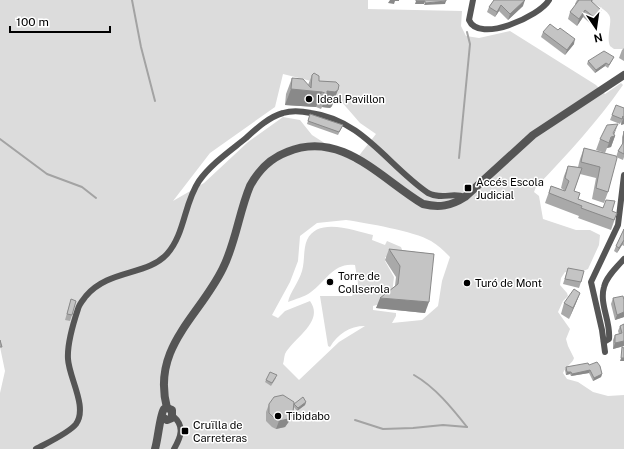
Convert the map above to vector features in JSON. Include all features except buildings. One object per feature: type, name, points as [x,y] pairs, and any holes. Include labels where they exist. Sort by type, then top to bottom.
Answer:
[{"type":"street","points":[[473,0],[469,20],[474,27],[482,30],[502,26],[527,18],[541,10],[550,0]]},
{"type":"street","points":[[167,408],[164,394],[164,377],[173,344],[224,267],[250,186],[257,175],[272,161],[282,154],[299,148],[316,146],[329,148],[345,152],[365,162],[423,204],[433,207],[455,204],[465,197],[533,135],[624,74]]},
{"type":"street","points":[[36,449],[71,429],[79,418],[80,407],[70,373],[68,355],[77,311],[80,304],[100,283],[118,275],[154,264],[166,255],[176,239],[199,181],[213,166],[266,121],[282,113],[294,111],[314,113],[334,119],[352,128],[372,142],[428,194],[437,197],[460,194],[465,197]]},
{"type":"street","points":[[605,352],[591,282],[618,225],[624,176]]},
{"type":"street","points":[[604,342],[609,339],[610,331],[604,301],[604,287],[624,260]]},
{"type":"street","points":[[167,408],[172,410],[173,416],[180,423],[182,428],[174,449]]},
{"type":"street","points":[[155,449],[162,417],[162,410],[167,408]]},
{"type":"street","points":[[162,417],[169,420],[173,416]]},
{"type":"shaded area","points":[[0,0],[368,0],[368,9],[462,11],[461,26],[466,36],[479,38],[510,31],[596,85],[605,94],[621,83],[623,85],[592,125],[536,187],[534,192],[539,196],[543,219],[576,230],[590,230],[600,235],[599,245],[588,269],[581,272],[565,272],[561,278],[560,285],[568,296],[563,301],[558,312],[570,329],[566,339],[574,358],[563,373],[567,379],[578,382],[593,392],[608,396],[624,395],[624,449],[0,449],[0,393],[5,371],[0,347]],"holes":[[[283,74],[327,85],[360,123],[376,134],[354,162],[312,135],[300,120],[283,117],[248,142],[204,183],[173,201],[210,153],[275,107]],[[346,220],[390,228],[423,237],[436,244],[443,250],[450,257],[442,281],[438,306],[422,320],[392,323],[396,313],[373,310],[373,306],[380,304],[392,294],[394,277],[385,261],[385,257],[401,259],[404,255],[401,247],[387,241],[385,245],[372,240],[373,235],[347,228],[328,227],[319,229],[312,233],[307,240],[302,271],[288,302],[309,294],[331,273],[341,266],[355,265],[358,283],[352,296],[320,296],[328,346],[330,347],[340,335],[349,329],[365,326],[339,342],[299,380],[283,364],[284,356],[311,323],[314,316],[314,309],[310,301],[285,311],[278,318],[272,315],[290,282],[298,261],[300,236],[317,223]]]},
{"type":"shaded area","points":[[589,0],[624,0],[624,49],[614,49],[610,46],[609,15],[605,10]]},
{"type":"waterway","points":[[132,0],[141,47],[155,101]]},
{"type":"waterway","points":[[459,158],[470,44],[467,32]]},
{"type":"waterway","points":[[0,139],[47,174],[82,187],[96,198]]},
{"type":"waterway","points":[[414,375],[436,392],[467,427]]},
{"type":"waterway","points":[[355,420],[383,429],[443,425],[467,427]]},
{"type":"place","name":"Ideal Pavillon","points":[[309,99]]},
{"type":"place","name":"Accés Escola Judicial","points":[[468,188]]},
{"type":"place","name":"Torre de Collserola","points":[[330,282]]},
{"type":"place","name":"Turó de Mont","points":[[467,283]]},
{"type":"place","name":"Tibidabo","points":[[278,416]]},
{"type":"place","name":"Cruïlla de Carreteras","points":[[185,431]]}]
